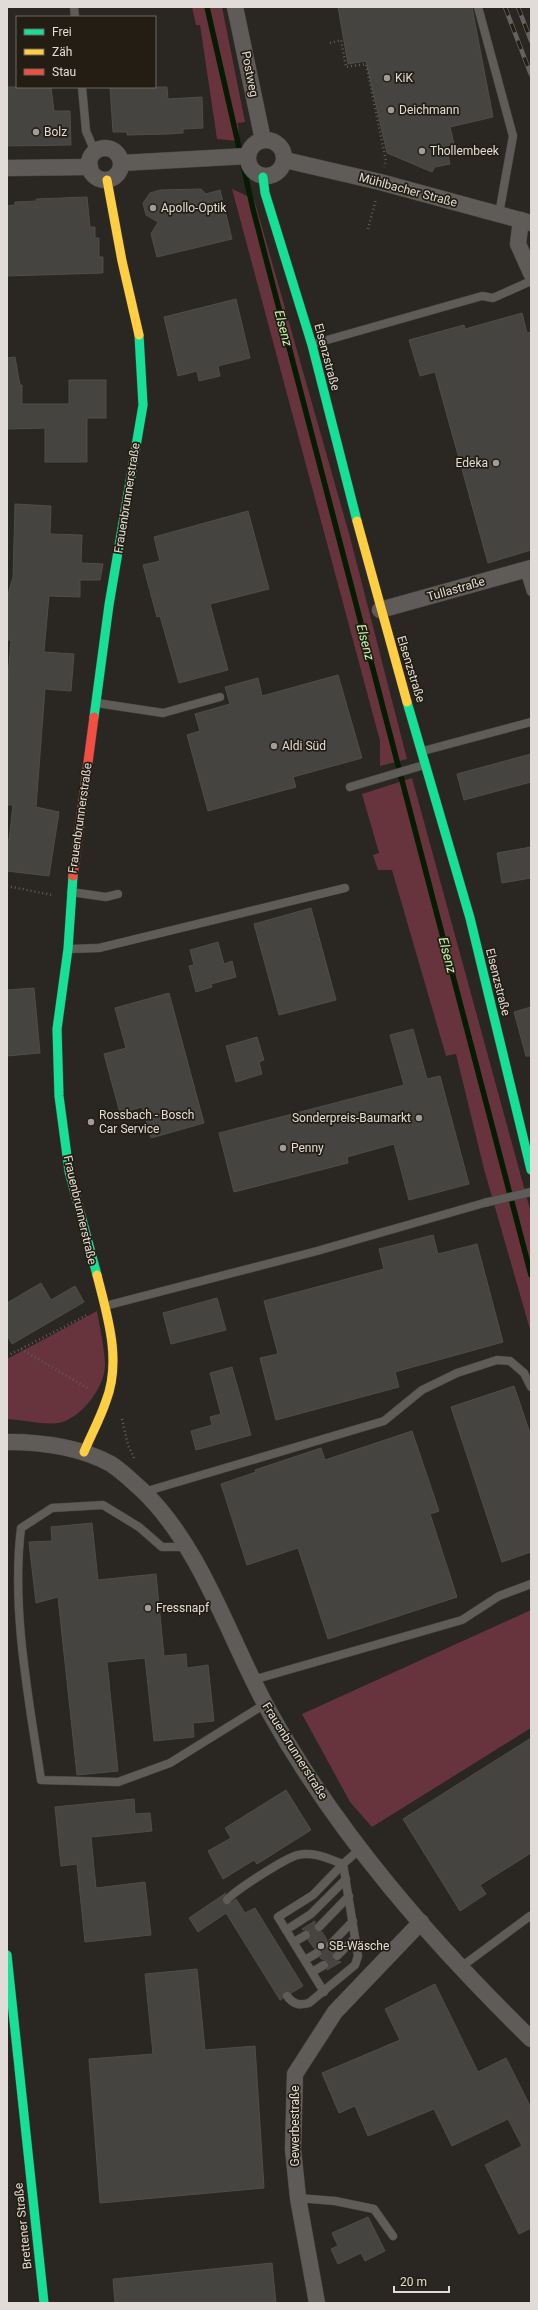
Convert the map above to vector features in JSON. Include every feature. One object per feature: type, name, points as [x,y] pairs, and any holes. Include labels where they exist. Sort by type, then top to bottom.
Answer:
[{"type":"street","name":"Postweg","points":[[235,7],[263,140]]},
{"type":"street","points":[[263,140],[274,142],[279,145],[284,154],[285,160],[280,171],[269,177],[253,171],[248,161],[248,156],[253,146],[263,140]]},
{"type":"street","points":[[105,148],[114,151],[121,163],[119,172],[107,180],[98,178],[90,167],[91,159],[96,152],[105,148]]},
{"type":"street","points":[[121,163],[248,156]]},
{"type":"street","name":"Mühlbacher Straße","points":[[285,160],[380,182],[526,221]]},
{"type":"street","points":[[7,168],[90,167]]},
{"type":"street","name":"Elsenzstraße","points":[[263,176],[265,193],[312,344],[380,610],[423,751],[470,918],[531,1170]]},
{"type":"street","name":"Frauenbrunnerstraße","points":[[84,1452],[107,1400],[113,1362],[111,1333],[105,1306],[69,1171],[58,1096],[57,1029],[68,949],[70,896],[109,605],[143,405],[140,333],[122,261],[107,180]]},
{"type":"street","points":[[526,221],[518,244],[531,273]]},
{"type":"street","name":"Tullastraße","points":[[380,610],[528,569]]},
{"type":"street","name":"Frauenbrunnerstraße","points":[[7,1442],[30,1442],[84,1452],[113,1465],[144,1492],[186,1547],[217,1602],[265,1704],[342,1826],[421,1922],[461,1967],[531,2039]]},
{"type":"street","name":"Gewerbestraße","points":[[317,2303],[298,2198],[292,2149],[295,2074],[335,2012],[421,1922]]},
{"type":"street","name":"Brettener Straße","points":[[7,1955],[44,2303]]},
{"type":"lane","points":[[478,7],[513,136],[499,214]]},
{"type":"lane","points":[[82,88],[86,131],[96,152]]},
{"type":"lane","points":[[312,344],[482,296],[493,298],[531,281]]},
{"type":"lane","points":[[528,569],[531,592]]},
{"type":"lane","points":[[96,703],[163,713],[220,697]]},
{"type":"lane","points":[[423,751],[531,722]]},
{"type":"lane","points":[[350,787],[427,765]]},
{"type":"lane","points":[[68,949],[99,948],[345,888]]},
{"type":"lane","points":[[70,896],[106,897],[118,894]]},
{"type":"lane","points":[[105,1306],[317,1251],[484,1202],[531,1192]]},
{"type":"lane","points":[[144,1492],[384,1421],[422,1390],[457,1374],[497,1360],[510,1361],[524,1372],[531,1387]]},
{"type":"lane","points":[[186,1547],[162,1547],[139,1527],[103,1505],[52,1508],[21,1528],[17,1561],[25,1673],[41,1780],[118,1782],[170,1763],[265,1704]]},
{"type":"lane","points":[[253,1680],[462,1620],[499,1596],[531,1584]]},
{"type":"lane","points":[[324,1992],[278,1917],[313,1895],[360,1849]]},
{"type":"lane","points":[[227,1900],[240,1888],[297,1854],[314,1854],[343,1864]]},
{"type":"lane","points":[[286,1996],[299,2005],[309,2003],[355,1965],[358,1956],[343,1864]]},
{"type":"lane","points":[[286,1930],[311,1914],[346,1879]]},
{"type":"lane","points":[[319,1927],[349,1896]]},
{"type":"lane","points":[[461,1967],[530,1916]]},
{"type":"lane","points":[[330,1945],[353,1921]]},
{"type":"lane","points":[[294,1942],[306,1935]]},
{"type":"lane","points":[[337,1956],[355,1938]]},
{"type":"lane","points":[[305,1960],[317,1953]]},
{"type":"lane","points":[[312,1972],[324,1965]]},
{"type":"lane","points":[[298,2198],[335,2201],[374,2209],[393,2236]]},
{"type":"path","points":[[330,43],[341,40],[346,68],[366,64],[386,161],[368,229]]},
{"type":"path","points":[[7,886],[70,896]]},
{"type":"path","points":[[7,1356],[105,1306]]},
{"type":"path","points":[[21,1349],[121,1407],[122,1426],[138,1467]]},
{"type":"shaded area","points":[[192,7],[222,7],[245,122],[238,123],[239,141],[217,139],[200,25],[196,25]]},
{"type":"shaded area","points":[[232,189],[254,199],[350,537],[407,759],[380,766],[380,741]]},
{"type":"shaded area","points":[[412,778],[531,1213],[531,1333],[484,1169],[456,1054],[446,1056],[392,870],[378,870],[373,855],[379,853],[362,794]]},
{"type":"shaded area","points":[[97,1311],[105,1363],[101,1381],[91,1400],[76,1415],[59,1423],[40,1423],[7,1419],[7,1359]]},
{"type":"shaded area","points":[[531,1610],[531,1728],[372,1827],[350,1802],[302,1714]]},
{"type":"building","points":[[338,7],[472,7],[493,117],[450,127],[454,144],[446,146],[450,164],[435,167],[432,172],[387,153],[366,61],[348,64]]},
{"type":"building","points":[[7,87],[51,88],[54,111],[70,111],[71,145],[7,146]]},
{"type":"building","points":[[167,87],[168,99],[202,97],[203,128],[183,129],[183,133],[168,134],[127,135],[127,132],[113,132],[110,88]]},
{"type":"building","points":[[201,189],[206,194],[220,190],[232,239],[157,257],[151,234],[158,222],[146,215],[143,203],[150,193],[160,190]]},
{"type":"building","points":[[87,197],[90,227],[95,227],[95,238],[99,238],[99,257],[103,257],[103,273],[7,276],[7,206],[15,205],[15,202],[37,201],[36,199]]},
{"type":"building","points":[[236,299],[250,358],[218,366],[220,376],[199,381],[197,371],[178,376],[164,317]]},
{"type":"building","name":"Edeka","points":[[522,313],[527,333],[531,332],[531,550],[488,563],[435,372],[420,376],[409,340],[464,325],[465,329]]},
{"type":"building","points":[[15,357],[20,385],[22,385],[22,404],[69,404],[69,380],[106,380],[106,418],[87,418],[87,462],[45,462],[45,428],[7,429],[7,358]]},
{"type":"building","points":[[15,504],[51,506],[50,534],[82,535],[81,563],[103,564],[100,580],[80,580],[80,597],[49,596],[44,652],[74,654],[71,691],[45,689],[36,807],[59,812],[49,876],[7,871],[7,840],[9,840],[13,805],[7,805],[7,690],[11,640],[7,640],[7,598],[13,577]]},
{"type":"building","points":[[248,511],[269,589],[210,604],[228,670],[179,683],[160,616],[157,617],[143,565],[160,561],[154,537]]},
{"type":"building","name":"Aldi Süd","points":[[338,675],[362,758],[293,777],[296,787],[208,811],[187,735],[200,731],[195,714],[230,704],[225,687],[258,678],[262,696]]},
{"type":"building","points":[[531,754],[531,782],[464,800],[457,774]]},
{"type":"building","points":[[531,847],[531,878],[502,883],[497,853]]},
{"type":"building","points":[[311,908],[336,1000],[279,1015],[254,924]]},
{"type":"building","points":[[218,942],[224,964],[232,961],[236,977],[211,984],[212,987],[196,992],[189,966],[194,965],[190,950]]},
{"type":"building","points":[[34,988],[40,1053],[7,1056],[7,990]]},
{"type":"building","points":[[169,993],[204,1123],[151,1138],[142,1107],[120,1113],[104,1054],[126,1048],[115,1008]]},
{"type":"building","points":[[531,1007],[531,1056],[526,1056],[514,1012]]},
{"type":"building","points":[[413,1029],[427,1079],[440,1076],[469,1184],[409,1200],[394,1144],[347,1157],[348,1163],[234,1192],[219,1133],[404,1085],[390,1035]]},
{"type":"building","points":[[257,1037],[264,1060],[259,1062],[262,1074],[236,1082],[226,1046]]},
{"type":"building","points":[[433,1235],[438,1254],[477,1244],[503,1342],[395,1372],[399,1387],[276,1420],[260,1358],[278,1354],[264,1301],[384,1269],[379,1249]]},
{"type":"building","points":[[41,1283],[51,1300],[75,1286],[84,1302],[12,1344],[7,1335],[7,1303]]},
{"type":"building","points":[[217,1298],[226,1330],[171,1344],[163,1313]]},
{"type":"building","points":[[232,1367],[251,1435],[196,1450],[191,1431],[212,1425],[210,1417],[221,1414],[210,1373]]},
{"type":"building","points":[[514,1386],[531,1436],[531,1552],[502,1562],[451,1407]]},
{"type":"building","points":[[412,1431],[439,1511],[430,1514],[457,1597],[328,1639],[298,1548],[247,1565],[221,1484],[256,1472],[255,1470],[321,1448],[325,1460]]},
{"type":"building","points":[[92,1523],[98,1580],[156,1574],[164,1656],[186,1654],[187,1668],[208,1665],[214,1721],[193,1723],[194,1737],[154,1741],[145,1658],[107,1662],[118,1771],[77,1775],[58,1597],[36,1603],[29,1542],[52,1541],[51,1527]]},
{"type":"building","points":[[531,1738],[531,1853],[480,1885],[486,1894],[460,1911],[403,1819]]},
{"type":"building","points":[[286,1790],[311,1830],[257,1864],[254,1860],[223,1879],[208,1851],[231,1838],[225,1828]]},
{"type":"building","points":[[134,1799],[135,1814],[150,1813],[152,1831],[91,1837],[96,1888],[145,1882],[151,1935],[85,1942],[77,1864],[61,1866],[55,1807]]},
{"type":"building","points":[[226,1893],[222,1899],[225,1905],[230,1904],[236,1899],[245,1913],[255,1908],[303,1986],[291,1993],[284,1992],[282,1999],[280,2000],[226,1913],[198,1932],[189,1918]]},
{"type":"building","name":"SB-Wäsche","points":[[315,1921],[315,1931],[322,1932],[327,1940],[325,1944],[326,1949],[333,1950],[333,1960],[341,1962],[327,1970],[329,1962],[320,1958],[322,1950],[314,1948],[308,1940],[311,1932],[302,1929]]},
{"type":"building","points":[[197,1969],[205,2050],[255,2046],[264,2188],[100,2203],[89,2059],[153,2054],[145,1974]]},
{"type":"building","points":[[435,1984],[478,2072],[506,2058],[531,2108],[531,2228],[519,2234],[485,2165],[522,2146],[508,2119],[452,2146],[434,2109],[368,2136],[355,2106],[339,2113],[322,2073],[400,2040],[385,2009]]},
{"type":"building","points":[[368,2217],[385,2251],[365,2261],[361,2253],[338,2264],[331,2249],[338,2246],[332,2233]]},
{"type":"building","points":[[272,2263],[276,2303],[115,2303],[113,2279]]},
{"type":"waterway","name":"Elsenz","points":[[207,7],[253,209],[531,1275]]},
{"type":"railway","points":[[505,7],[531,75]]},
{"type":"railway","points":[[518,7],[531,41]]},
{"type":"traffic: fast","points":[[263,177],[265,193],[312,345],[357,521]]},
{"type":"traffic: fast","points":[[94,717],[109,605],[143,405],[139,335]]},
{"type":"traffic: fast","points":[[407,702],[470,918],[531,1170]]},
{"type":"traffic: fast","points":[[73,876],[68,949],[57,1029],[59,1096],[69,1171],[97,1275]]},
{"type":"traffic: fast","points":[[7,1955],[44,2303]]},
{"type":"traffic: slow","points":[[107,180],[122,261],[139,335]]},
{"type":"traffic: slow","points":[[357,521],[407,702]]},
{"type":"traffic: slow","points":[[84,1452],[106,1401],[111,1385],[113,1370],[111,1338],[97,1275]]},
{"type":"traffic: jam","points":[[73,876],[94,717]]},
{"type":"place","name":"KiK","points":[[387,78]]},
{"type":"place","name":"Deichmann","points":[[391,110]]},
{"type":"place","name":"Bolz","points":[[36,132]]},
{"type":"place","name":"Thollembeek","points":[[422,151]]},
{"type":"place","name":"Apollo-Optik","points":[[153,208]]},
{"type":"place","name":"Edeka","points":[[496,463]]},
{"type":"place","name":"Aldi Süd","points":[[274,746]]},
{"type":"place","name":"Sonderpreis-Baumarkt","points":[[419,1118]]},
{"type":"place","name":"Rossbach - Bosch Car Service","points":[[91,1122]]},
{"type":"place","name":"Penny","points":[[283,1148]]},
{"type":"place","name":"Fressnapf","points":[[148,1608]]},
{"type":"place","name":"SB-Wäsche","points":[[321,1946]]}]
